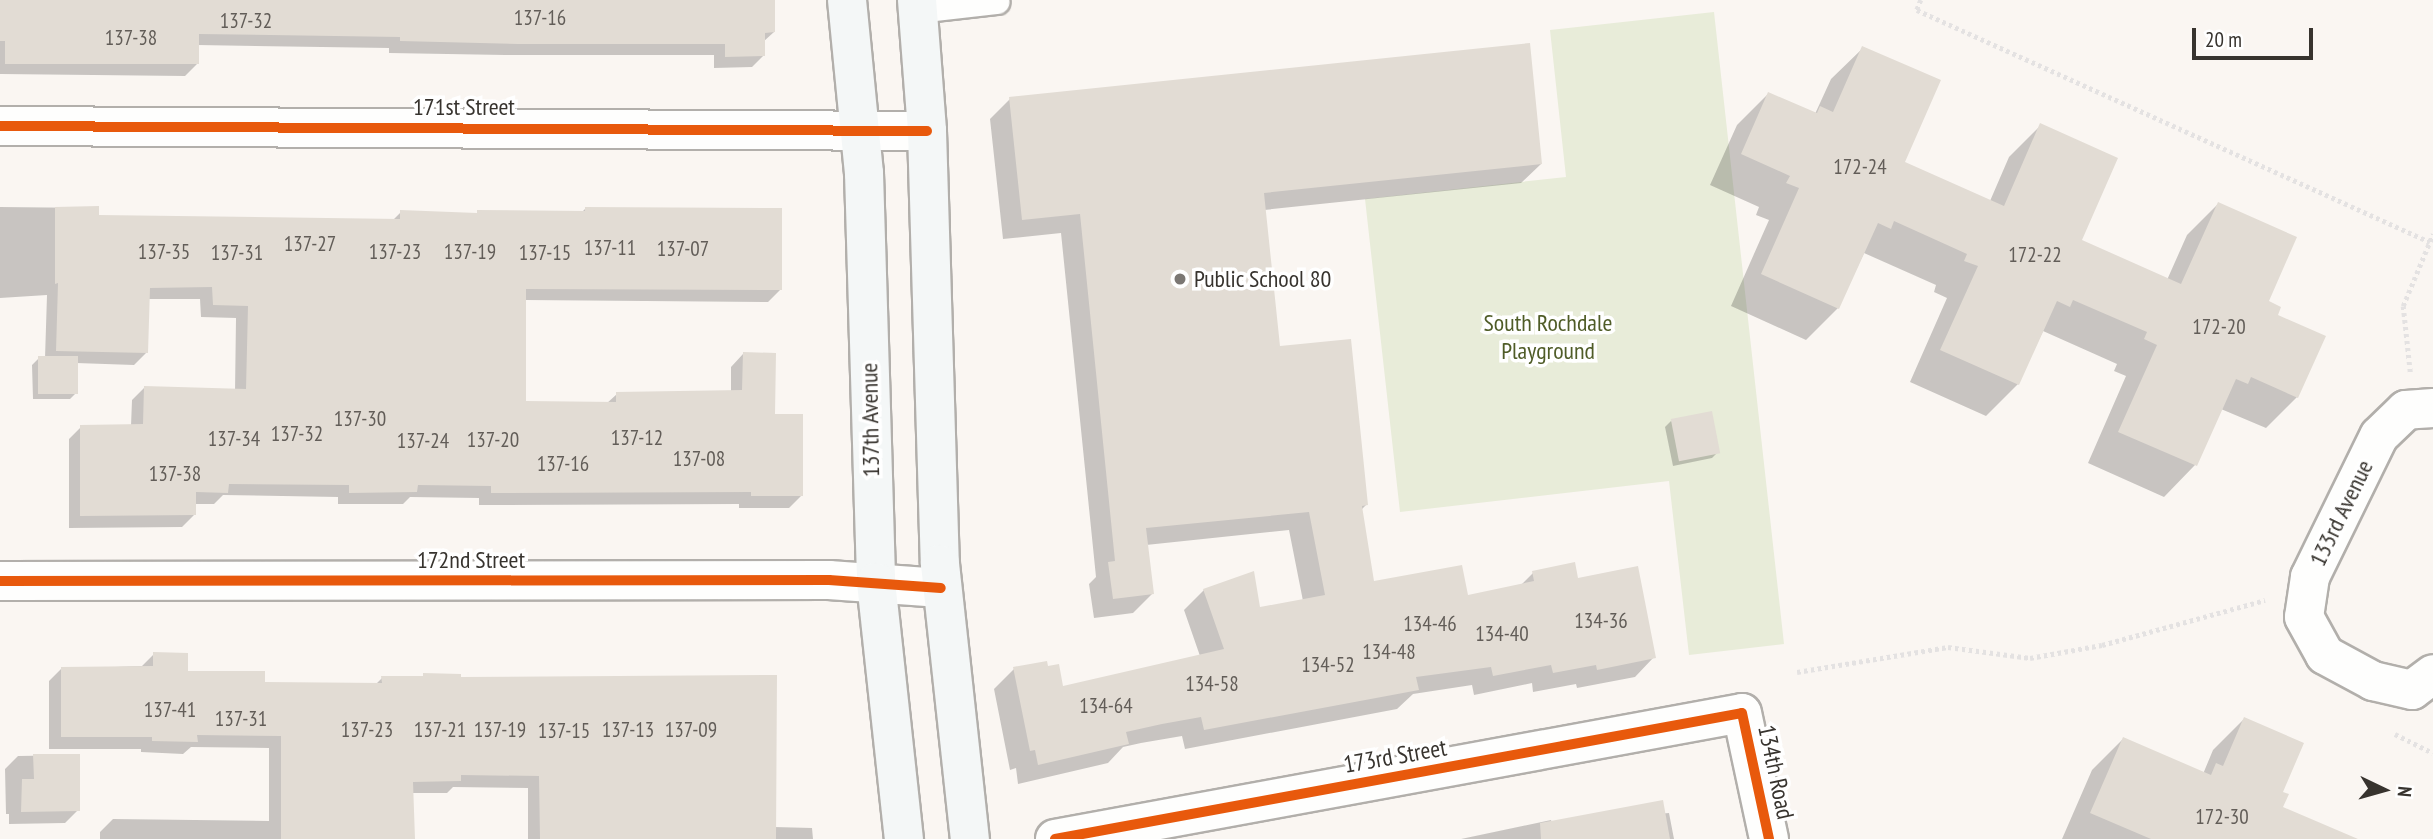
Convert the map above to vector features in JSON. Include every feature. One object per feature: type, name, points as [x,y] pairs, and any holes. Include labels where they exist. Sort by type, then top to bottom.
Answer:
[{"type":"street","name":"137th Avenue","points":[[847,0],[862,129],[876,582],[904,839]]},
{"type":"street","points":[[918,5],[927,131],[942,588],[970,839]]},
{"type":"street","name":"171st Street","points":[[0,126],[927,131]]},
{"type":"street","name":"133rd Avenue","points":[[2433,408],[2406,410],[2379,436],[2310,577],[2304,617],[2326,655],[2373,681],[2412,690],[2433,674]]},
{"type":"street","name":"172nd Street","points":[[0,581],[876,582],[942,588]]},
{"type":"street","name":"173rd Street","points":[[1055,839],[1742,713]]},
{"type":"street","name":"134th Road","points":[[1742,713],[1769,839]]},
{"type":"lane","points":[[918,5],[998,2]]},
{"type":"path","points":[[1921,0],[1917,10],[2430,242]]},
{"type":"path","points":[[2410,373],[2403,306],[2433,234]]},
{"type":"path","points":[[1797,672],[1948,647],[2030,658],[2102,645],[2270,599]]},
{"type":"path","points":[[2395,734],[2433,752]]},
{"type":"green space","name":"South Rochdale Playground","points":[[1714,12],[1784,644],[1689,655],[1669,481],[1400,512],[1365,199],[1566,177],[1550,30]]},
{"type":"building","points":[[0,0],[775,0],[775,32],[765,33],[765,56],[725,57],[725,44],[518,44],[400,41],[400,37],[199,34],[199,64],[5,64],[5,41],[0,41]]},
{"type":"building","name":"Public School 80","points":[[1530,43],[1542,164],[1264,193],[1280,346],[1351,339],[1368,505],[1362,506],[1374,581],[1462,565],[1468,595],[1534,581],[1532,571],[1575,562],[1578,578],[1638,566],[1656,658],[1597,670],[1596,665],[1553,673],[1551,665],[1493,676],[1491,667],[1416,677],[1419,690],[1204,730],[1201,717],[1162,724],[1126,732],[1129,744],[1038,765],[1035,750],[1030,751],[1013,667],[1047,661],[1048,666],[1059,664],[1063,686],[1224,649],[1203,589],[1254,571],[1260,607],[1325,595],[1309,512],[1146,528],[1154,594],[1113,599],[1108,562],[1115,561],[1080,214],[1022,220],[1009,97]]},
{"type":"building","points":[[1862,46],[1941,80],[1905,162],[2004,206],[2040,123],[2118,158],[2082,240],[2181,284],[2218,202],[2297,237],[2269,301],[2281,307],[2278,315],[2326,336],[2298,398],[2251,377],[2248,384],[2236,379],[2197,466],[2118,432],[2157,345],[2144,339],[2147,332],[2073,300],[2070,307],[2057,301],[2019,385],[1940,350],[1978,266],[1964,261],[1967,254],[1894,221],[1891,229],[1878,223],[1839,309],[1761,274],[1799,188],[1786,183],[1790,176],[1741,154],[1768,92],[1817,113],[1820,106],[1833,112]]},
{"type":"building","points":[[99,206],[99,215],[400,219],[400,210],[477,213],[477,210],[585,211],[585,207],[782,208],[782,290],[526,289],[526,401],[616,402],[616,392],[742,390],[743,352],[776,353],[775,414],[803,414],[803,496],[751,496],[751,492],[491,493],[491,486],[418,485],[417,492],[349,493],[349,485],[229,484],[228,493],[196,492],[196,515],[80,516],[80,425],[143,424],[144,386],[246,389],[248,306],[213,305],[212,287],[150,288],[148,353],[56,351],[58,283],[55,284],[55,207]]},
{"type":"building","points":[[38,356],[78,356],[78,394],[38,394]]},
{"type":"building","points":[[1712,411],[1720,453],[1679,461],[1671,419]]},
{"type":"building","points":[[153,652],[188,653],[188,671],[265,671],[265,682],[382,683],[381,676],[423,676],[423,673],[461,674],[461,677],[777,675],[776,839],[540,839],[539,776],[461,775],[461,781],[413,782],[415,839],[281,839],[281,736],[197,735],[198,742],[152,741],[152,737],[61,737],[61,667],[153,666]]},
{"type":"building","points":[[2244,717],[2304,743],[2283,792],[2289,794],[2283,807],[2358,839],[2151,839],[2090,813],[2123,737],[2211,775],[2216,763],[2223,766]]},
{"type":"building","points":[[33,754],[80,754],[80,811],[21,812],[22,779],[34,779]]},
{"type":"building","points":[[1663,800],[1670,839],[1541,839],[1540,823]]},
{"type":"cycle path","points":[[0,126],[927,131]]},
{"type":"cycle path","points":[[0,581],[829,580],[941,588]]},
{"type":"cycle path","points":[[1055,839],[1742,713],[1769,839]]},
{"type":"place","name":"Public School 80","points":[[1180,279]]}]
